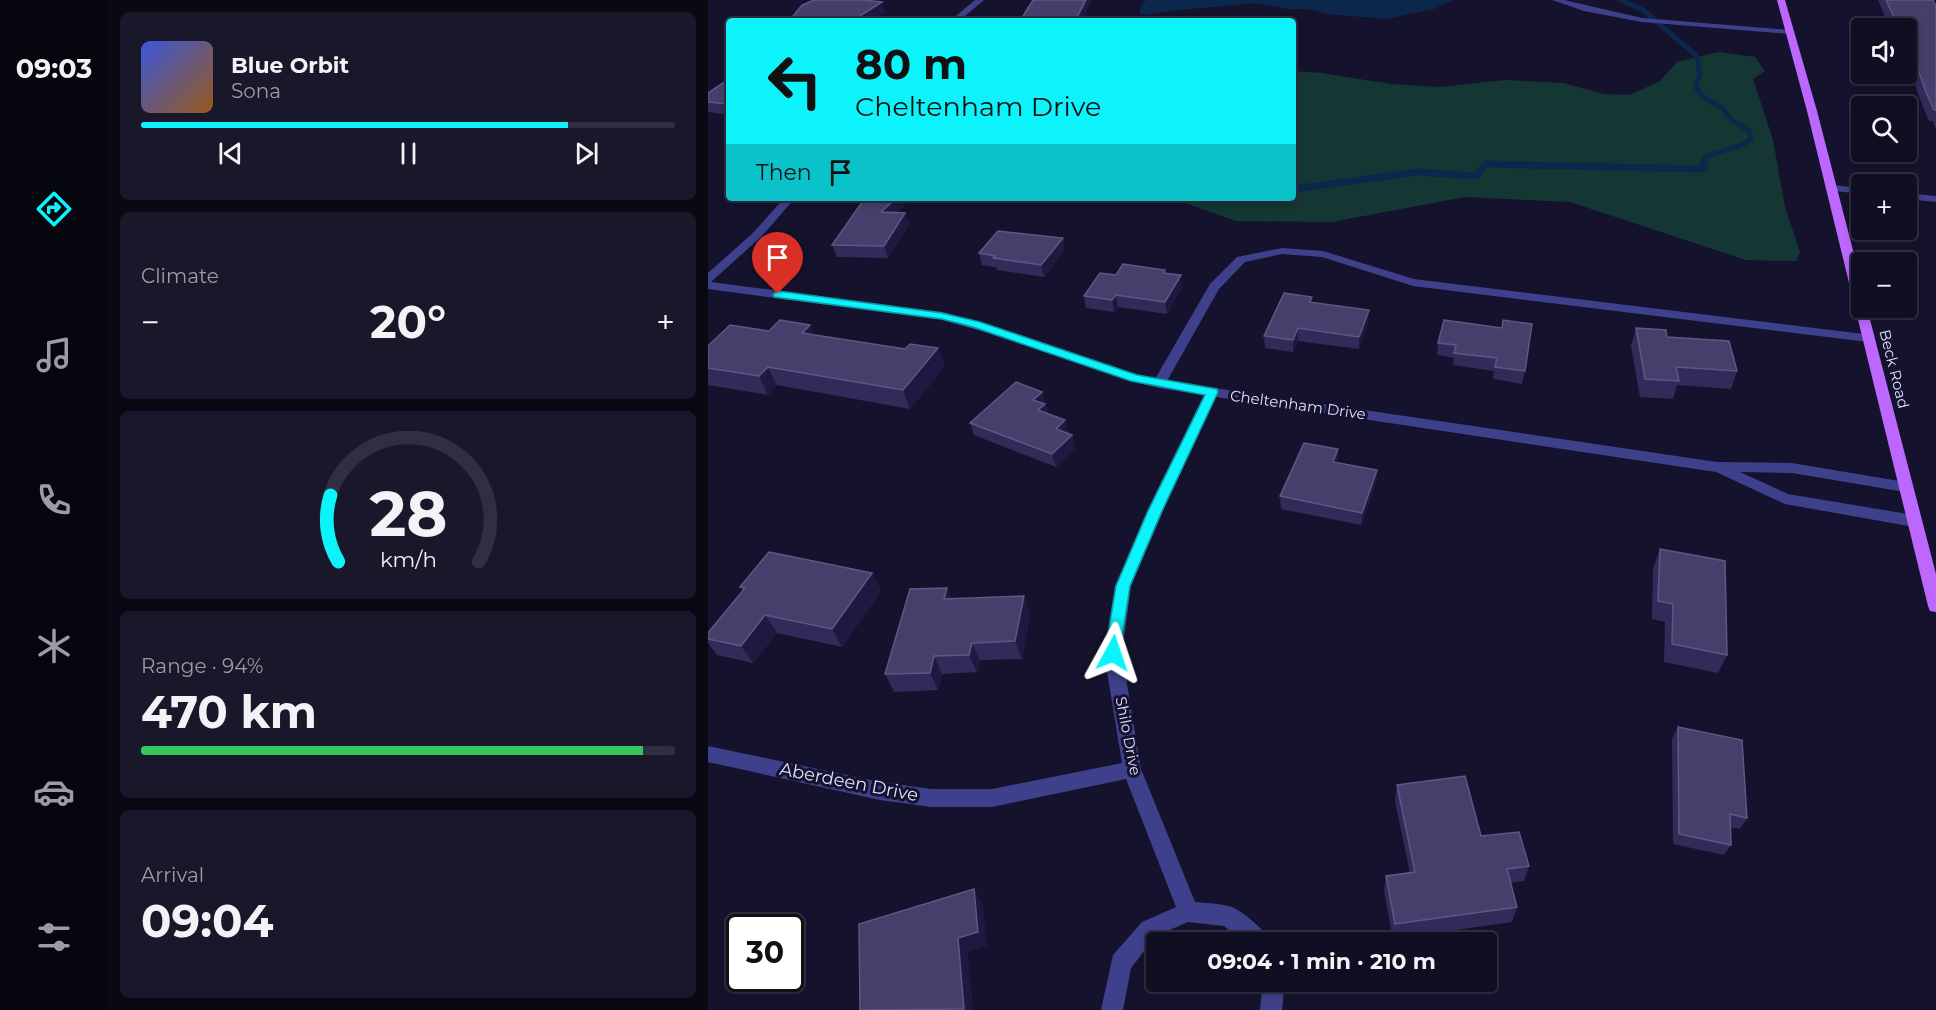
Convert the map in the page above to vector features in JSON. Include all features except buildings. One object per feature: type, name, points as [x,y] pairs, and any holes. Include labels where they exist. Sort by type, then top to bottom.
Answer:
[{"type":"main road","name":"Beck Road","points":[[1781,0],[1936,606]]},
{"type":"street","points":[[958,18],[980,0]]},
{"type":"street","points":[[1556,0],[1584,10],[1639,20],[1790,32]]},
{"type":"street","points":[[1830,188],[1851,190]]},
{"type":"street","points":[[1917,197],[1936,199]]},
{"type":"street","points":[[708,279],[758,234],[787,201]]},
{"type":"street","points":[[1159,384],[1214,287],[1241,259],[1282,251],[1323,254],[1413,282],[1868,338]]},
{"type":"street","name":"Cheltenham Drive","points":[[708,285],[942,316],[976,324],[1108,370],[1159,384],[1717,467],[1792,468],[1905,487]]},
{"type":"street","name":"Shilo Drive","points":[[1188,912],[1132,769],[1113,653],[1123,586],[1155,511],[1212,392]]},
{"type":"street","name":"Cheltenham Drive","points":[[1717,467],[1785,499],[1914,521]]},
{"type":"street","name":"Aberdeen Drive","points":[[708,754],[880,791],[931,798],[992,798],[1132,769]]},
{"type":"street","points":[[1112,1010],[1121,963],[1149,929],[1188,912],[1228,916],[1248,932]]},
{"type":"street","points":[[1271,1010],[1273,992]]},
{"type":"green space","points":[[1718,52],[1755,57],[1765,71],[1753,79],[1773,140],[1785,207],[1800,252],[1796,261],[1746,260],[1570,202],[1465,197],[1332,222],[1236,221],[1179,201],[1296,201],[1296,71],[1391,84],[1439,87],[1506,80],[1563,83],[1604,94],[1630,95],[1660,81],[1677,62]]},
{"type":"water","points":[[1146,0],[1454,0],[1434,9],[1386,19],[1327,14],[1308,9],[1288,9],[1257,3],[1140,14],[1140,7]]},
{"type":"waterway","points":[[1621,0],[1643,10],[1697,56],[1700,76],[1696,84],[1697,89],[1703,97],[1723,109],[1731,119],[1749,131],[1751,139],[1742,145],[1706,156],[1704,163]]},
{"type":"waterway","points":[[1296,189],[1418,172],[1476,176],[1486,164],[1699,169],[1705,168],[1704,163]]},
{"type":"route","points":[[778,294],[942,316],[976,324],[1135,378],[1212,392],[1155,511],[1123,586],[1113,653]]}]
